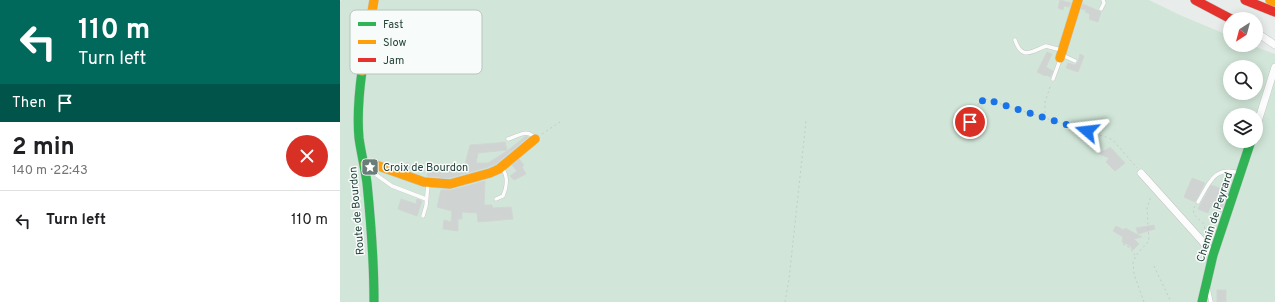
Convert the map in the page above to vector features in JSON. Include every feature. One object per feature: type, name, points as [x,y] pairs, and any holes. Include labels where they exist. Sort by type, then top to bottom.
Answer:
[{"type":"main road","name":"Route de Bourdon","points":[[372,10],[374,0]]},
{"type":"main road","points":[[1061,54],[1078,0]]},
{"type":"main road","points":[[1195,0],[1223,15]]},
{"type":"main road","points":[[1245,0],[1275,12]]},
{"type":"main road","points":[[1270,0],[1275,2]]},
{"type":"main road","name":"Route de Bourdon","points":[[361,74],[359,134],[365,166],[372,244],[374,302]]},
{"type":"main road","points":[[365,166],[373,164],[438,184],[460,182],[490,173],[502,167],[535,139]]},
{"type":"main road","name":"Chemin de Peyrard","points":[[1202,302],[1206,279],[1213,255],[1249,148]]},
{"type":"street","points":[[1263,37],[1275,45]]},
{"type":"street","points":[[1262,108],[1275,67]]},
{"type":"street","points":[[1141,173],[1154,193],[1205,244],[1213,255]]},
{"type":"lane","points":[[1101,9],[1104,4],[1103,0]]},
{"type":"lane","points":[[1015,40],[1018,49],[1028,53],[1046,46],[1076,61]]},
{"type":"lane","points":[[1053,79],[1061,54]]},
{"type":"lane","points":[[508,139],[526,133],[532,134],[535,139]]},
{"type":"lane","points":[[365,166],[392,186],[426,199]]},
{"type":"lane","points":[[496,199],[503,196],[505,190],[506,174],[502,167]]},
{"type":"lane","points":[[1198,202],[1213,176],[1227,171],[1240,174]]},
{"type":"lane","points":[[423,216],[426,206],[428,182]]},
{"type":"lane","points":[[1206,279],[1211,302]]},
{"type":"path","points":[[1044,118],[1045,102],[1053,79]]},
{"type":"path","points":[[965,132],[979,103],[985,99],[1113,140],[1141,173]]},
{"type":"path","points":[[785,302],[789,279],[806,121]]},
{"type":"path","points":[[535,139],[546,130],[560,122]]},
{"type":"path","points":[[1144,302],[1132,262],[1149,241],[1147,208],[1154,193]]},
{"type":"path","points":[[1198,202],[1193,210],[1196,217],[1205,226],[1205,244]]},
{"type":"path","points":[[1123,244],[1130,248],[1136,256]]},
{"type":"path","points":[[1154,266],[1171,302]]},
{"type":"green space","points":[[342,0],[1149,0],[1223,33],[1223,52],[1263,52],[1263,50],[1275,54],[1275,302],[340,302],[340,1]]},
{"type":"building","points":[[1060,0],[1071,3],[1069,7],[1064,6],[1063,10],[1058,8]]},
{"type":"building","points":[[1083,4],[1101,12],[1098,22],[1089,19],[1090,14],[1085,12],[1086,10],[1081,9]]},
{"type":"building","points":[[1047,52],[1052,54],[1046,67],[1053,71],[1050,77],[1037,72]]},
{"type":"building","points":[[1080,54],[1084,56],[1078,72],[1066,68],[1068,63],[1075,65],[1078,62]]},
{"type":"building","points":[[526,136],[528,137],[496,164],[449,178],[427,176],[428,171],[434,171],[435,164],[465,164],[470,145],[505,142],[507,150],[478,153],[476,163],[488,163],[507,151]]},
{"type":"building","points":[[1110,147],[1125,163],[1115,171],[1106,162],[1109,158],[1097,153]]},
{"type":"building","points":[[519,159],[524,165],[522,167],[526,174],[514,180],[510,176],[517,171],[512,165]]},
{"type":"building","points":[[408,162],[411,167],[408,170],[399,167]]},
{"type":"building","points":[[1192,178],[1205,183],[1195,202],[1184,197]]},
{"type":"building","points":[[485,181],[484,205],[492,205],[493,208],[511,207],[513,219],[478,222],[477,213],[462,212],[462,219],[458,219],[458,231],[443,229],[444,220],[451,222],[452,211],[437,207],[441,190],[452,190]]},
{"type":"building","points":[[1211,185],[1228,191],[1221,212],[1210,207],[1208,213],[1198,209]]},
{"type":"building","points":[[401,199],[416,204],[417,199],[422,201],[417,216],[398,209]]},
{"type":"building","points":[[1154,225],[1155,229],[1138,234],[1136,228]]},
{"type":"building","points":[[1116,226],[1124,230],[1125,228],[1142,237],[1134,239],[1139,244],[1133,250],[1130,246],[1122,242],[1123,237],[1113,231]]},
{"type":"building","points":[[1217,290],[1226,290],[1226,302],[1217,302]]},
{"type":"traffic: fast","points":[[362,74],[358,130],[367,183],[373,257],[374,302]]},
{"type":"traffic: fast","points":[[1202,302],[1213,255],[1249,148]]},
{"type":"traffic: slow","points":[[372,10],[374,0]]},
{"type":"traffic: slow","points":[[1060,58],[1078,0]]},
{"type":"traffic: slow","points":[[1270,0],[1275,2]]},
{"type":"traffic: slow","points":[[365,164],[373,164],[424,182],[450,184],[499,169],[535,139]]},
{"type":"traffic: jam","points":[[1195,0],[1223,15]]},
{"type":"traffic: jam","points":[[1245,0],[1275,12]]},
{"type":"place","name":"Croix de Bourdon","points":[[370,167]]},
{"type":"route","points":[[970,122],[979,103],[985,99],[1087,131]]}]
